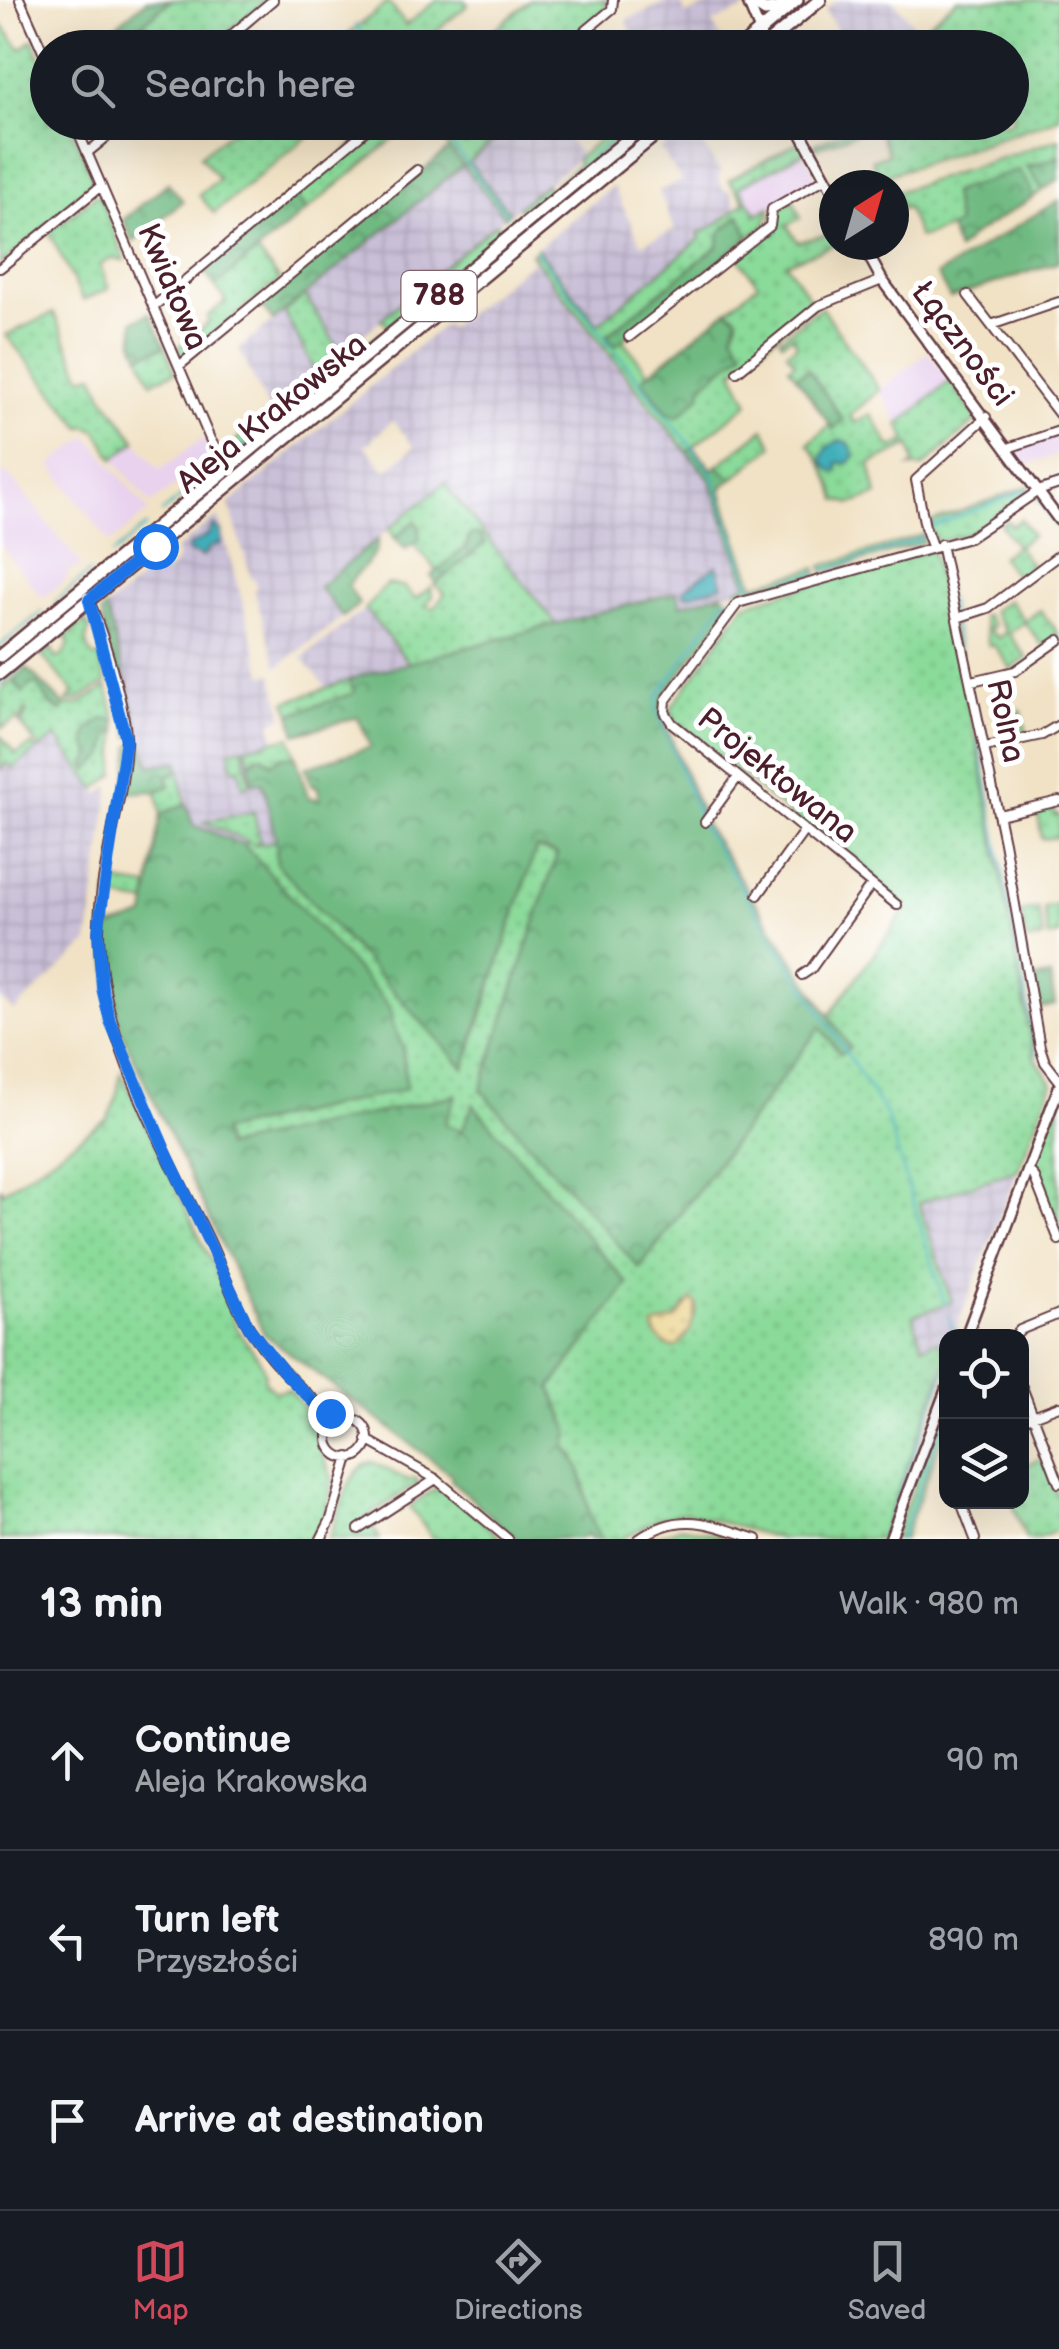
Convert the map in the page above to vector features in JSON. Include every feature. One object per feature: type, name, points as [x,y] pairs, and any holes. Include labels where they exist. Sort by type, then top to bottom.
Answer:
[{"type":"main road","points":[[748,0],[765,11],[794,3]]},
{"type":"main road","points":[[784,30],[820,0]]},
{"type":"main road","points":[[761,30],[794,3]]},
{"type":"main road","name":"Aleja Krakowska","points":[[0,673],[228,468],[627,140]]},
{"type":"main road","name":"Aleja Krakowska","points":[[0,656],[86,594],[649,140]]},
{"type":"street","points":[[20,0],[33,30]]},
{"type":"street","points":[[237,30],[273,0]]},
{"type":"street","points":[[587,30],[612,9],[613,0]]},
{"type":"street","points":[[748,0],[760,30]]},
{"type":"street","name":"Kwiatowa","points":[[81,140],[210,439],[228,468]]},
{"type":"street","points":[[87,154],[104,140]]},
{"type":"street","points":[[153,306],[354,140]]},
{"type":"street","points":[[805,140],[822,170]]},
{"type":"street","points":[[178,366],[417,170]]},
{"type":"street","points":[[629,337],[770,226],[772,209],[819,182]]},
{"type":"street","points":[[0,268],[101,186]]},
{"type":"street","name":"Łączności","points":[[871,260],[1059,520]]},
{"type":"street","points":[[737,372],[818,306],[882,280]]},
{"type":"street","points":[[968,294],[1059,414]]},
{"type":"street","points":[[991,324],[1059,302]]},
{"type":"street","name":"Rolna","points":[[969,1329],[1059,1084],[1040,1048],[972,682],[937,545],[922,516],[916,480],[986,417]]},
{"type":"street","points":[[1008,448],[1059,431]]},
{"type":"street","points":[[937,545],[980,533],[1038,491],[1059,484]]},
{"type":"street","name":"Projektowana","points":[[896,905],[672,723],[665,706],[670,693],[738,603],[937,545]]},
{"type":"street","points":[[957,618],[988,608],[1059,555]]},
{"type":"street","points":[[86,594],[126,739],[98,932],[102,988],[110,1021],[166,1152],[249,1328],[318,1406],[331,1427],[329,1442],[345,1456]]},
{"type":"street","points":[[972,682],[1015,672],[1059,640]]},
{"type":"street","points":[[986,748],[1042,736],[1059,725]]},
{"type":"street","points":[[705,822],[738,777]]},
{"type":"street","points":[[998,815],[1059,801]]},
{"type":"street","points":[[758,895],[804,830]]},
{"type":"street","points":[[802,975],[871,884]]},
{"type":"street","points":[[1028,1170],[1034,1176],[1059,1240]]},
{"type":"street","points":[[1022,1329],[1059,1314]]},
{"type":"street","points":[[318,1406],[340,1420]]},
{"type":"street","points":[[1024,1419],[1059,1406]]},
{"type":"street","points":[[1029,1407],[1059,1483]]},
{"type":"street","points":[[890,1539],[939,1409]]},
{"type":"street","points":[[331,1427],[340,1420],[359,1421],[366,1430],[366,1445]]},
{"type":"street","points":[[345,1456],[366,1445],[388,1454],[436,1479],[508,1539]]},
{"type":"street","points":[[320,1539],[335,1510],[345,1456]]},
{"type":"street","points":[[359,1529],[436,1479]]},
{"type":"street","points":[[964,1509],[975,1539]]},
{"type":"street","points":[[639,1539],[656,1527],[682,1521],[702,1522],[757,1539]]},
{"type":"shaded area","points":[[671,0],[680,0],[686,15],[721,0],[741,0],[745,9],[713,23],[716,30],[631,30],[627,20]]},
{"type":"shaded area","points":[[838,0],[893,0],[914,26],[925,30],[837,30],[825,10]]},
{"type":"shaded area","points":[[494,140],[568,140],[581,156],[510,213],[468,162]]},
{"type":"shaded area","points":[[670,140],[699,140],[721,173],[718,176],[724,191],[729,190],[737,208],[715,227],[699,234],[701,238],[598,324],[537,248],[613,186],[641,244],[675,230],[659,191],[682,181],[660,149]]},
{"type":"shaded area","points":[[803,153],[818,180],[757,215],[738,187]]},
{"type":"shaded area","points":[[463,165],[505,217],[341,353],[305,295]]},
{"type":"shaded area","points":[[534,260],[709,478],[747,586],[680,606],[678,593],[264,1334],[117,1017],[103,930],[145,916],[162,809],[106,608],[152,570],[165,573],[173,568],[178,558],[176,550],[218,516],[263,675],[272,674],[284,716],[271,722],[274,740],[290,737],[308,797],[320,801],[392,782],[348,681],[327,688],[302,658],[365,609],[410,663],[555,624],[445,482],[320,587],[343,617],[277,667],[254,590],[257,587],[229,504],[445,324],[449,328]],"holes":[[[393,420],[414,447],[386,471],[365,446]]]},
{"type":"shaded area","points":[[284,312],[317,374],[270,412],[239,349]]},
{"type":"shaded area","points":[[928,352],[950,381],[899,424],[880,390]]},
{"type":"shaded area","points":[[1059,433],[1059,454],[1042,460],[1026,465],[1014,448]]},
{"type":"shaded area","points":[[88,436],[149,511],[110,543],[51,465]]},
{"type":"shaded area","points":[[203,438],[212,457],[151,504],[114,459],[136,441],[160,470]]},
{"type":"shaded area","points":[[7,473],[82,566],[67,571],[68,578],[43,598],[0,544],[0,475]]},
{"type":"shaded area","points":[[56,736],[99,794],[110,786],[88,943],[14,1011],[0,998],[0,769],[8,763],[13,768]]},
{"type":"shaded area","points":[[1018,1170],[958,1329],[939,1329],[939,1343],[923,1347],[913,1315],[952,1302],[919,1203]]},
{"type":"green space","points":[[147,0],[171,0],[135,30],[111,30]]},
{"type":"green space","points":[[171,0],[267,0],[230,30],[135,30]]},
{"type":"green space","points":[[437,0],[465,0],[468,5],[437,30],[353,30],[388,2],[406,25]]},
{"type":"green space","points":[[530,0],[610,0],[605,4],[607,9],[580,30],[494,30]]},
{"type":"green space","points":[[957,0],[1059,0],[1059,118],[1029,128],[1029,30],[924,27]]},
{"type":"green space","points":[[0,23],[21,49],[30,42],[30,140],[76,140],[92,177],[86,194],[0,265]]},
{"type":"green space","points":[[1059,139],[1059,157],[1028,167],[1043,190],[1032,198],[1030,187],[952,193],[957,226],[919,238],[909,213],[909,188]]},
{"type":"green space","points":[[220,140],[303,140],[214,213],[199,195],[219,179],[200,156]]},
{"type":"green space","points":[[360,140],[392,140],[306,211],[294,194]]},
{"type":"green space","points":[[442,140],[494,140],[469,162],[510,213],[505,217]]},
{"type":"green space","points":[[599,140],[617,140],[559,188],[555,184],[579,164],[576,159]]},
{"type":"green space","points":[[825,140],[837,140],[816,148],[815,144]]},
{"type":"green space","points":[[883,140],[993,140],[903,170],[876,170],[872,160],[888,154]]},
{"type":"green space","points":[[800,141],[805,150],[739,187],[757,214],[770,207],[765,226],[749,237],[744,225],[607,335],[615,345],[622,339],[649,373],[642,379],[678,416],[701,395],[701,385],[744,351],[733,334],[738,321],[727,310],[758,284],[737,256],[761,236],[777,229],[772,218],[774,211],[793,200],[801,218],[787,225],[798,242],[819,237],[819,251],[786,263],[814,305],[733,371],[749,403],[687,452],[531,254],[537,248],[598,324],[701,238],[698,234],[745,202],[729,180]]},
{"type":"green space","points":[[449,149],[463,165],[273,321],[260,304]]},
{"type":"green space","points":[[1059,157],[1059,179],[1043,190],[1027,167]]},
{"type":"green space","points":[[1018,170],[1030,187],[1032,198],[972,236],[957,251],[949,228],[957,225],[952,192]]},
{"type":"green space","points":[[168,183],[183,201],[133,242],[123,220]]},
{"type":"green space","points":[[546,184],[552,194],[526,216],[518,207]]},
{"type":"green space","points":[[294,194],[306,211],[215,286],[202,269]]},
{"type":"green space","points":[[100,196],[125,260],[111,259],[100,265],[109,289],[83,300],[49,232]]},
{"type":"green space","points":[[1059,200],[1059,262],[950,298],[937,275]]},
{"type":"green space","points":[[740,215],[749,237],[615,346],[607,335],[718,246],[720,233]]},
{"type":"green space","points":[[497,223],[504,233],[444,282],[436,273]]},
{"type":"green space","points":[[257,251],[280,280],[186,357],[182,356],[178,348],[209,322],[207,317],[226,301],[215,286]]},
{"type":"green space","points":[[430,278],[437,288],[390,327],[381,319]]},
{"type":"green space","points":[[305,295],[341,353],[336,358],[342,367],[325,381],[317,374],[284,312]]},
{"type":"green space","points":[[821,307],[880,390],[850,415],[855,423],[871,414],[891,448],[907,440],[899,424],[950,381],[978,419],[923,467],[910,467],[914,464],[910,445],[870,464],[877,495],[852,504],[837,500],[825,470],[808,444],[830,425],[833,428],[843,420],[808,369],[796,376],[789,367],[795,362],[787,352],[797,345],[793,336],[782,342],[780,339]]},
{"type":"green space","points":[[727,310],[738,317],[733,334],[744,351],[702,385],[701,395],[681,414],[668,413],[642,379]]},
{"type":"green space","points":[[54,313],[82,377],[94,374],[103,395],[136,441],[114,459],[96,430],[82,428],[6,335]]},
{"type":"green space","points":[[150,313],[165,346],[140,356],[134,341],[134,321]]},
{"type":"green space","points":[[165,346],[175,372],[151,382],[140,356]]},
{"type":"green space","points":[[808,369],[843,420],[833,429],[796,376]]},
{"type":"green space","points":[[288,398],[293,406],[234,456],[227,457],[236,448],[233,443]]},
{"type":"green space","points":[[764,429],[773,446],[733,479],[717,466]]},
{"type":"green space","points":[[694,447],[712,469],[717,466],[733,479],[721,488],[730,519],[724,521],[709,478],[687,452]]},
{"type":"green space","points":[[446,482],[556,624],[409,663],[365,609],[387,584],[404,587],[415,599],[431,587],[432,596],[426,606],[434,608],[445,594],[434,584],[484,543],[468,538],[467,546],[437,571],[415,545],[420,529],[416,521],[395,538],[389,529]]},
{"type":"green space","points":[[1029,486],[1027,496],[968,534],[938,542],[926,524]]},
{"type":"green space","points":[[730,519],[754,585],[816,568],[818,574],[741,597],[737,588],[747,585],[724,521]]},
{"type":"green space","points":[[1021,519],[1032,535],[1017,546],[1034,569],[1019,581],[1001,557],[1016,546],[1000,524],[1007,520],[1012,526]]},
{"type":"green space","points":[[415,521],[420,528],[419,541],[405,549],[395,538]]},
{"type":"green space","points":[[471,534],[479,534],[485,543],[437,583],[431,576],[467,546]]},
{"type":"green space","points":[[923,535],[925,542],[824,572],[822,566]]},
{"type":"green space","points":[[378,539],[375,553],[348,586],[359,604],[343,617],[319,587]]},
{"type":"green space","points":[[932,550],[977,743],[1034,1056],[1052,1083],[1018,1170],[919,1203],[952,1302],[913,1316],[922,1346],[939,1343],[939,1383],[880,1539],[780,1539],[686,1512],[660,1518],[622,1539],[602,1539],[591,1517],[579,1468],[566,1448],[569,1430],[551,1388],[473,1105],[462,1131],[444,1124],[455,1095],[226,1148],[221,1131],[406,1088],[403,1048],[390,1007],[244,845],[249,842],[204,822],[254,812],[260,841],[252,845],[276,841],[277,864],[465,1067],[536,848],[558,854],[481,1090],[640,1268],[821,1026],[849,1048],[828,1017],[906,910],[673,719],[671,708],[745,604]],"holes":[[[686,1305],[696,1311],[680,1340],[669,1347],[664,1341],[669,1322]]]},
{"type":"green space","points":[[677,592],[681,605],[723,593],[731,606],[664,696],[662,715],[706,826],[850,1048],[840,1054],[820,1027],[639,1268],[481,1090],[557,854],[536,848],[464,1068],[277,864],[265,790],[262,782],[253,784],[250,764],[260,755],[271,763],[284,756],[296,757],[308,797],[320,800],[318,787],[311,784],[306,767],[371,747],[358,717],[296,734],[291,714],[354,693],[349,680]]},
{"type":"green space","points":[[1008,600],[1025,621],[1040,610],[1059,635],[1043,646],[1024,622],[1009,634],[1027,658],[1011,669],[994,645],[989,646],[982,616],[986,615],[993,626],[988,630],[998,638],[1006,632],[992,611]]},
{"type":"green space","points":[[106,608],[139,729],[130,737],[101,613]]},
{"type":"green space","points":[[85,621],[90,629],[88,647],[93,657],[99,657],[106,683],[77,700],[67,701],[74,692],[42,656],[52,648],[55,658],[63,656],[69,644],[66,637]]},
{"type":"green space","points":[[27,668],[64,705],[61,711],[50,704],[37,684],[31,684],[23,693],[13,680]]},
{"type":"green space","points":[[13,680],[23,693],[31,684],[37,684],[50,704],[60,711],[64,705],[77,705],[107,687],[116,721],[101,720],[88,730],[86,741],[91,756],[86,767],[88,770],[110,734],[117,731],[115,774],[96,789],[56,737],[40,749],[21,724],[25,710],[19,722],[17,719],[2,728],[0,691]]},
{"type":"green space","points":[[349,680],[355,693],[291,714],[286,702]]},
{"type":"green space","points":[[1021,710],[1027,734],[1008,738],[1003,714]]},
{"type":"green space","points":[[105,718],[116,721],[117,731],[110,734],[105,756],[88,771],[88,730]]},
{"type":"green space","points":[[0,735],[16,754],[32,745],[37,751],[12,768],[7,763],[0,769]]},
{"type":"green space","points":[[290,737],[296,757],[279,758],[272,763],[263,756],[255,757],[250,764],[246,747]]},
{"type":"green space","points":[[142,740],[150,766],[178,761],[179,769],[167,777],[170,786],[125,793],[131,745]]},
{"type":"green space","points":[[243,747],[250,785],[243,786],[239,768],[233,769],[229,750]]},
{"type":"green space","points":[[179,769],[186,804],[161,814],[157,791],[167,776]]},
{"type":"green space","points":[[186,804],[193,825],[244,845],[390,1007],[403,1048],[406,1089],[222,1131],[225,1147],[456,1095],[445,1124],[462,1131],[473,1104],[628,1284],[551,1388],[569,1430],[566,1448],[579,1468],[591,1517],[602,1539],[591,1539],[587,1534],[580,1539],[516,1539],[451,1480],[452,1475],[264,1334],[127,1044],[117,1017],[103,934],[103,930],[145,916],[161,814]]},
{"type":"green space","points":[[1054,807],[1055,815],[1059,814],[1059,837],[1042,839],[1037,810]]},
{"type":"green space","points":[[111,881],[149,887],[147,904],[108,897]]},
{"type":"green space","points":[[1059,905],[1059,935],[1048,937],[1044,908]]},
{"type":"green space","points":[[1038,909],[1043,938],[1030,941],[1021,912]]},
{"type":"green space","points":[[1050,976],[1055,1005],[1041,1008],[1033,979]]},
{"type":"green space","points":[[121,1072],[226,1293],[235,1325],[263,1366],[264,1381],[274,1391],[290,1390],[318,1426],[319,1445],[333,1481],[324,1518],[311,1539],[0,1539],[0,1186],[3,1192],[107,1119]]},
{"type":"green space","points":[[1059,1097],[1059,1233],[1032,1163]]},
{"type":"green space","points":[[939,1416],[939,1446],[904,1539],[894,1539]]},
{"type":"green space","points":[[1044,1458],[1059,1499],[1059,1530],[1037,1539],[1026,1539],[1015,1509],[1029,1509],[1029,1463]]},
{"type":"green space","points":[[373,1462],[419,1483],[367,1517],[380,1539],[328,1539],[350,1482]]},
{"type":"green space","points":[[437,1487],[501,1539],[433,1539],[410,1507]]},
{"type":"green space","points":[[682,1527],[721,1536],[722,1539],[649,1539]]},
{"type":"sand","points":[[692,1300],[697,1305],[690,1330],[677,1347],[665,1344],[654,1326],[676,1319]]},
{"type":"water","points":[[841,440],[849,443],[855,455],[849,463],[837,463],[838,471],[834,472],[824,465],[822,456],[829,446]]},
{"type":"water","points":[[214,525],[221,532],[221,544],[210,547],[203,557],[189,552],[188,547],[208,535]]},
{"type":"water","points":[[717,565],[723,585],[685,596],[683,590]]},
{"type":"waterway","points":[[356,25],[360,30]]},
{"type":"waterway","points":[[448,140],[508,215]]},
{"type":"waterway","points":[[559,186],[614,141]]},
{"type":"waterway","points":[[527,213],[551,193]]},
{"type":"waterway","points":[[509,227],[517,220]]},
{"type":"waterway","points":[[444,281],[502,233]]},
{"type":"waterway","points":[[536,250],[712,473],[752,590]]},
{"type":"waterway","points":[[389,326],[435,289]]},
{"type":"waterway","points":[[357,352],[380,333]]},
{"type":"waterway","points":[[325,379],[341,366]]},
{"type":"waterway","points":[[300,399],[314,388]]},
{"type":"waterway","points":[[231,456],[292,406]]},
{"type":"waterway","points":[[162,513],[217,468]]},
{"type":"waterway","points":[[932,527],[1029,489]]},
{"type":"waterway","points":[[1048,496],[1059,512]]},
{"type":"waterway","points":[[1037,499],[1059,530]]},
{"type":"waterway","points":[[112,555],[146,526]]},
{"type":"waterway","points":[[826,570],[924,538]]},
{"type":"waterway","points":[[939,558],[960,654]]},
{"type":"waterway","points":[[54,603],[89,573]]},
{"type":"waterway","points":[[743,593],[816,573]]},
{"type":"waterway","points":[[732,597],[725,600],[658,696],[656,707],[703,827],[886,1115],[945,1305]]},
{"type":"waterway","points":[[0,646],[42,612]]},
{"type":"waterway","points":[[40,652],[80,618]]},
{"type":"waterway","points":[[0,685],[33,657]]},
{"type":"waterway","points":[[979,740],[1037,1056]]},
{"type":"waterway","points":[[948,1315],[953,1329]]},
{"type":"waterway","points":[[882,1539],[939,1388]]},
{"type":"waterway","points":[[900,1539],[945,1419]]},
{"type":"route","points":[[155,546],[89,600],[126,730],[99,924],[102,988],[118,1044],[249,1328],[284,1372],[330,1413]]}]
